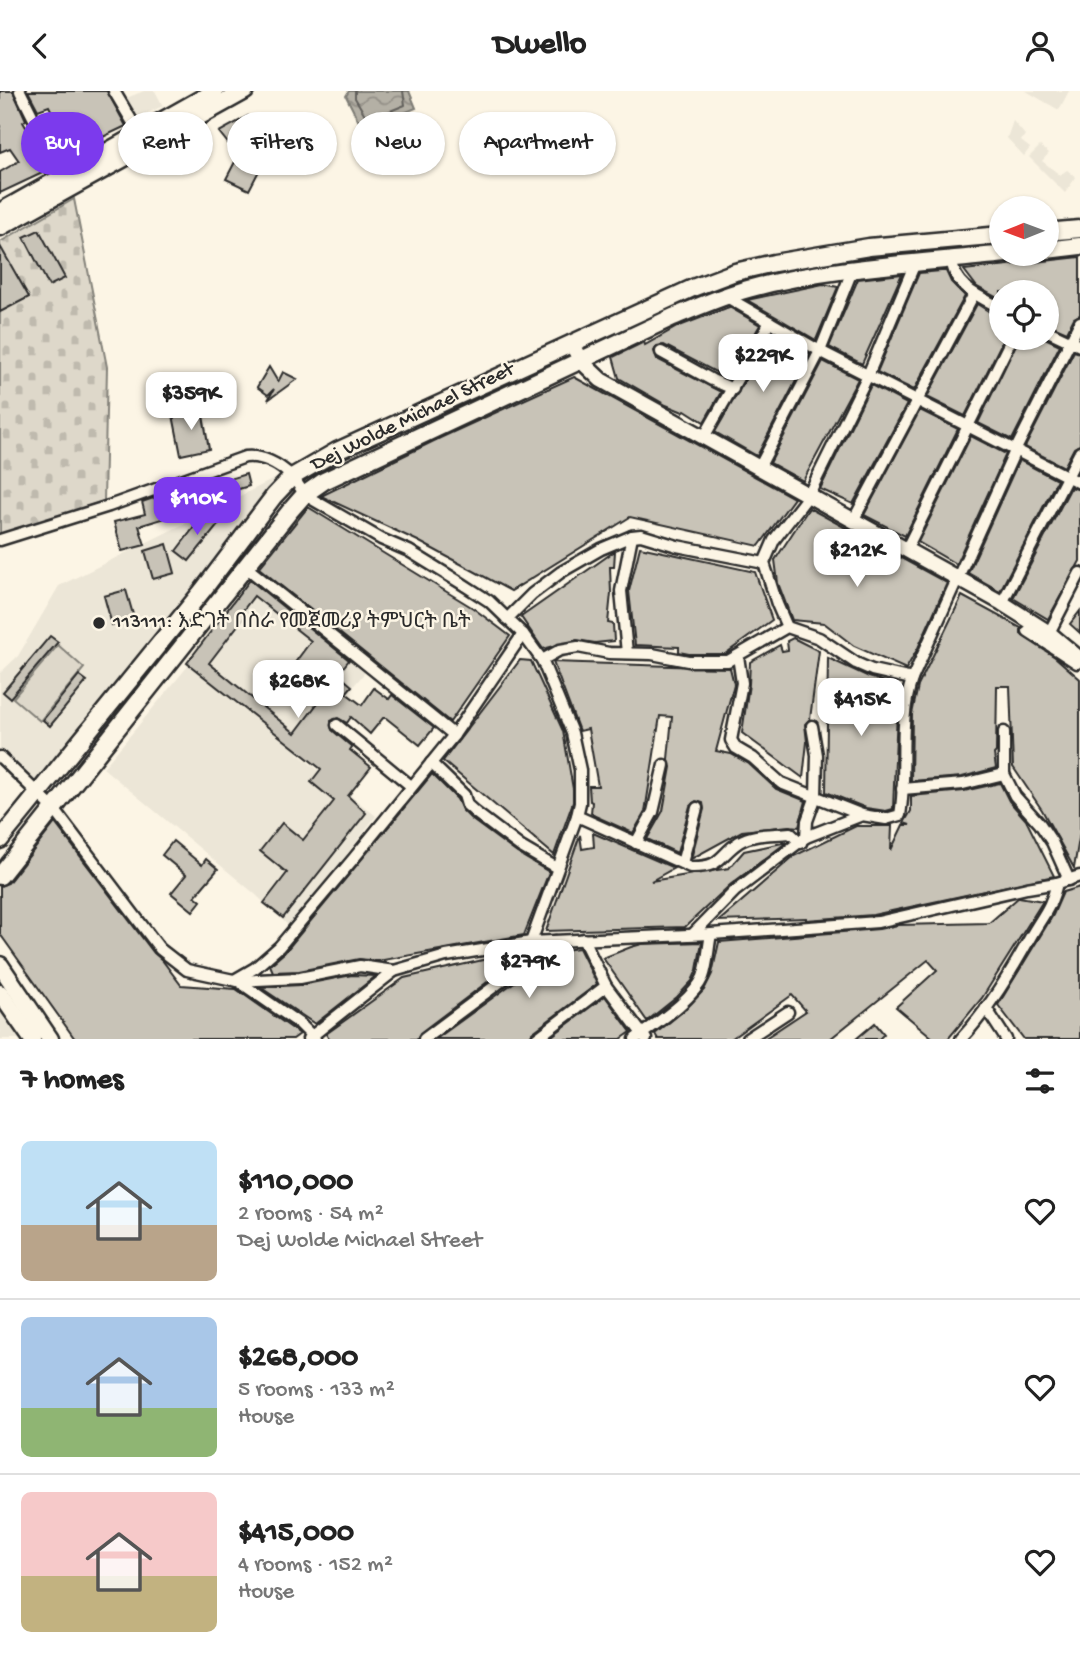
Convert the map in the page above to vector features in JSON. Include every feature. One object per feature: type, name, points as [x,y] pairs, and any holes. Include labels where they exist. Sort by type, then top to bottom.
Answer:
[{"type":"main road","points":[[178,112],[215,91]]},
{"type":"main road","points":[[0,212],[245,91]]},
{"type":"main road","points":[[0,227],[118,147]]},
{"type":"main road","points":[[1059,231],[1080,229]]},
{"type":"main road","name":"Dej Wolde Michael Street","points":[[0,840],[203,590],[268,503],[292,477],[337,451],[695,287],[757,266],[869,247],[989,236]]},
{"type":"main road","points":[[1059,248],[1080,246]]},
{"type":"main road","name":"Dej Wolde Michael Street","points":[[0,876],[304,495],[324,481],[673,317],[725,296],[769,283],[989,256]]},
{"type":"main road","points":[[571,343],[581,361],[601,380],[1002,603],[1049,633],[1080,659]]},
{"type":"main road","points":[[144,662],[159,678]]},
{"type":"main road","points":[[0,965],[50,1039]]},
{"type":"main road","points":[[0,993],[32,1039]]},
{"type":"street","points":[[20,91],[65,181]]},
{"type":"street","points":[[114,91],[126,112]]},
{"type":"street","points":[[952,260],[954,273],[959,281],[974,294],[989,302]]},
{"type":"street","points":[[912,680],[864,667],[819,638],[787,627],[764,563],[774,540],[808,496],[868,375],[915,264]]},
{"type":"street","points":[[759,468],[820,351],[852,271]]},
{"type":"street","points":[[854,519],[974,294]]},
{"type":"street","points":[[725,296],[820,351],[1080,483]]},
{"type":"street","points":[[704,437],[769,322]]},
{"type":"street","points":[[738,656],[742,683],[733,744],[781,783],[862,815],[886,819],[897,817],[901,813],[905,764],[903,716],[912,680],[1015,451],[1075,344],[1080,322]]},
{"type":"street","points":[[1059,336],[1075,344]]},
{"type":"street","points":[[906,550],[1006,350]]},
{"type":"street","points":[[661,352],[688,369],[733,389]]},
{"type":"street","points":[[337,451],[348,468]]},
{"type":"street","points":[[1002,603],[1080,452]]},
{"type":"street","points":[[0,540],[109,506],[245,457],[264,459],[292,477],[304,495],[381,539],[409,551],[489,601],[523,634],[542,660],[572,733],[580,770],[580,803],[577,816],[531,942]]},
{"type":"street","points":[[507,619],[561,572],[601,549],[632,536],[641,535],[764,563]]},
{"type":"street","points":[[627,653],[621,591],[632,536]]},
{"type":"street","points":[[246,567],[454,735]]},
{"type":"street","points":[[1049,633],[1080,573]]},
{"type":"street","points":[[542,660],[560,650],[578,647],[609,653],[652,654],[688,661],[727,661],[787,627]]},
{"type":"street","points":[[1028,631],[1080,666]]},
{"type":"street","points":[[236,981],[278,947],[354,858],[454,735],[523,634]]},
{"type":"street","points":[[337,725],[411,786]]},
{"type":"street","points":[[803,840],[816,796],[817,755],[812,726]]},
{"type":"street","points":[[1004,732],[1003,774],[1015,796],[1052,842],[1069,880]]},
{"type":"street","points":[[0,757],[54,809],[103,870],[160,949],[187,970],[236,981],[300,978],[360,966],[394,971]]},
{"type":"street","points":[[431,763],[464,795],[467,805],[521,847],[557,868]]},
{"type":"street","points":[[636,842],[653,812],[664,765]]},
{"type":"street","points":[[902,789],[963,784],[1003,774]]},
{"type":"street","points":[[682,863],[697,808]]},
{"type":"street","points":[[693,934],[736,891],[803,840],[862,815]]},
{"type":"street","points":[[577,816],[690,867],[719,862],[737,843],[752,836],[790,834],[803,840]]},
{"type":"street","points":[[236,981],[300,1024],[312,1038],[394,971],[446,956],[531,942],[712,934],[878,922],[1080,876]]},
{"type":"street","points":[[961,1039],[986,1008],[1048,912],[1057,883]]},
{"type":"street","points":[[583,939],[606,986],[641,1037],[697,987],[703,976],[712,934]]},
{"type":"street","points":[[424,1039],[556,941]]},
{"type":"street","points":[[536,1039],[606,986]]},
{"type":"street","points":[[986,1008],[1006,1039]]},
{"type":"street","points":[[747,1039],[788,1012]]},
{"type":"shaded area","points":[[144,91],[155,91],[163,106],[150,112],[132,112],[124,99]]},
{"type":"shaded area","points":[[1026,91],[1069,91],[1059,110]]},
{"type":"shaded area","points":[[1013,121],[1025,135],[1021,141],[1030,148],[1024,156],[1007,138]]},
{"type":"shaded area","points":[[1040,146],[1049,153],[1042,161],[1060,175],[1067,170],[1076,177],[1065,193],[1029,157]]},
{"type":"shaded area","points":[[284,474],[141,659],[38,786],[0,751],[0,673],[18,656],[59,586]]},
{"type":"shaded area","points":[[250,575],[367,670],[297,753],[376,816],[291,928],[255,894],[103,768],[188,666],[185,663]]},
{"type":"shaded area","points":[[0,998],[28,1039],[0,1039]]},
{"type":"green space","points":[[74,199],[107,367],[104,501],[0,535],[0,242]]},
{"type":"green space","points":[[58,645],[84,668],[40,721],[13,698]]},
{"type":"water","points":[[349,91],[409,91],[416,108],[406,112],[354,112],[346,96]]},
{"type":"building","points":[[0,91],[13,91],[22,112],[21,175],[38,175],[0,193],[0,172],[19,161],[10,148],[0,152]]},
{"type":"building","points":[[28,91],[107,91],[118,112],[118,130],[104,136],[104,112],[52,112],[49,106],[38,110]]},
{"type":"building","points":[[227,128],[227,142],[219,132]]},
{"type":"building","points":[[228,175],[257,175],[249,190],[226,179]]},
{"type":"building","points":[[39,230],[65,278],[49,286],[24,237]]},
{"type":"building","points":[[0,246],[29,297],[0,312]]},
{"type":"building","points":[[1080,257],[1080,315],[1074,318],[1067,332],[1059,329],[1059,280],[989,280],[989,294],[977,287],[964,270],[1000,266],[1059,266],[1059,259]]},
{"type":"building","points":[[946,271],[951,282],[965,296],[914,390],[877,372],[919,273]]},
{"type":"building","points":[[902,274],[862,364],[829,347],[858,279]]},
{"type":"building","points":[[823,284],[838,287],[816,340],[747,300]]},
{"type":"building","points":[[977,304],[989,312],[989,350],[998,350],[965,416],[927,397]]},
{"type":"building","points":[[729,307],[760,325],[729,379],[664,345],[657,346],[654,351],[657,359],[721,392],[704,422],[685,410],[683,412],[666,405],[619,378],[613,357],[644,342],[645,345],[677,327]]},
{"type":"building","points":[[773,332],[810,354],[757,456],[715,432]]},
{"type":"building","points":[[1013,350],[1057,350],[1012,440],[978,423]]},
{"type":"building","points":[[1074,351],[1080,353],[1080,445],[1074,448],[1064,467],[1025,447]]},
{"type":"building","points":[[823,361],[858,379],[803,481],[770,463]]},
{"type":"building","points":[[269,367],[278,382],[283,372],[297,379],[268,400],[274,389],[268,395],[257,387]]},
{"type":"building","points":[[574,377],[794,498],[759,546],[630,517],[511,591],[418,541],[321,496],[440,438]]},
{"type":"building","points":[[871,385],[907,404],[853,504],[820,489]]},
{"type":"building","points":[[202,410],[209,449],[181,455],[173,415]]},
{"type":"building","points":[[920,410],[958,429],[905,536],[864,515]]},
{"type":"building","points":[[971,436],[1006,454],[956,564],[918,542]]},
{"type":"building","points":[[1019,460],[1057,480],[1000,591],[968,573]]},
{"type":"building","points":[[246,474],[249,486],[192,503],[198,508],[139,526],[145,545],[122,551],[114,522],[145,514],[142,502],[168,493],[169,497]]},
{"type":"building","points":[[1071,487],[1080,490],[1080,561],[1048,619],[1013,598]]},
{"type":"building","points":[[308,507],[473,608],[510,636],[450,722],[259,568]]},
{"type":"building","points":[[809,508],[947,583],[906,669],[854,646],[824,623],[792,620],[778,583],[775,560]]},
{"type":"building","points":[[205,513],[219,524],[189,561],[176,551]]},
{"type":"building","points":[[167,544],[175,573],[153,579],[145,551]]},
{"type":"building","points":[[640,547],[755,572],[772,620],[725,654],[689,654],[679,652],[679,647],[635,645],[629,591]]},
{"type":"building","points":[[615,551],[614,567],[610,567],[608,623],[613,624],[614,641],[595,643],[577,640],[543,649],[521,617]]},
{"type":"building","points":[[250,580],[349,660],[338,674],[352,686],[346,693],[362,705],[374,688],[389,699],[392,695],[434,728],[420,745],[386,718],[383,718],[370,734],[351,717],[347,723],[338,718],[331,721],[332,730],[352,747],[350,750],[371,767],[348,796],[366,813],[283,918],[264,903],[287,873],[260,851],[282,823],[303,840],[334,801],[311,782],[321,769],[187,663]],"holes":[[[254,596],[311,641],[288,672],[320,700],[295,733],[209,663],[245,616],[241,613]]]},
{"type":"building","points":[[126,590],[134,618],[112,625],[104,596]]},
{"type":"building","points":[[962,596],[1021,628],[1024,637],[1055,657],[1080,679],[1080,833],[1074,868],[1042,810],[1013,767],[1010,686],[997,686],[994,754],[996,768],[962,777],[911,781],[912,714],[918,686]]},
{"type":"building","points":[[1080,611],[1080,633],[1070,624]]},
{"type":"building","points":[[50,636],[58,642],[10,698],[3,692]]},
{"type":"building","points":[[793,638],[819,651],[810,719],[805,724],[807,742],[803,778],[742,733],[750,662],[780,645],[782,651],[788,650],[787,641]]},
{"type":"building","points":[[828,658],[869,677],[898,686],[893,809],[886,811],[866,808],[826,792]]},
{"type":"building","points":[[520,660],[531,661],[563,731],[573,802],[554,855],[443,761]]},
{"type":"building","points":[[553,662],[730,668],[734,684],[716,751],[731,754],[749,764],[776,789],[806,801],[799,827],[742,831],[691,859],[704,809],[703,803],[696,801],[690,806],[677,853],[647,839],[663,811],[671,767],[668,759],[672,717],[660,716],[645,812],[633,833],[595,816],[591,813],[589,786],[598,786],[588,729],[579,731]]},
{"type":"building","points":[[79,675],[87,681],[50,726],[43,720]]},
{"type":"building","points":[[432,774],[457,799],[462,810],[471,819],[517,853],[549,872],[524,935],[378,961],[359,959],[299,971],[273,972],[270,965],[285,952]]},
{"type":"building","points":[[1000,783],[1009,801],[1026,820],[1054,876],[873,915],[806,920],[719,921],[794,856],[856,826],[892,826],[891,850],[903,825],[910,825],[904,823],[911,811],[911,796],[964,791]]},
{"type":"building","points":[[55,823],[181,985],[236,989],[300,1034],[293,1039],[75,1039],[0,934],[0,886],[8,883]]},
{"type":"building","points":[[593,833],[674,868],[651,881],[729,868],[744,851],[787,842],[730,885],[685,927],[546,931],[580,835],[582,849],[594,847]]},
{"type":"building","points":[[173,841],[202,865],[206,859],[218,869],[195,896],[201,901],[193,911],[171,893],[186,875],[162,855]]},
{"type":"building","points":[[1080,887],[1080,1039],[1024,1039],[998,1005],[1053,915],[1063,892]]},
{"type":"building","points":[[1019,897],[1043,901],[982,998],[948,1039],[934,1039],[896,1007],[937,970],[928,960],[830,1039],[764,1039],[806,1011],[792,995],[731,1039],[658,1039],[655,1034],[704,990],[712,974],[719,942],[879,929],[898,925],[989,923]]},
{"type":"building","points":[[702,942],[697,970],[692,981],[647,1021],[603,958],[642,944]]},
{"type":"building","points":[[579,948],[597,984],[532,1033],[529,1039],[436,1039],[557,951]]},
{"type":"building","points":[[531,949],[420,1033],[417,1039],[329,1039],[326,1034],[404,978]]},
{"type":"building","points":[[352,975],[376,976],[315,1024],[260,987],[301,985]]},
{"type":"building","points":[[605,996],[631,1032],[621,1039],[548,1039]]},
{"type":"building","points":[[875,1023],[884,1034],[879,1039],[856,1039]]},
{"type":"place","name":"113111: እድገት በስራ የመጀመሪያ ትምህርት ቤት","points":[[99,623]]}]
